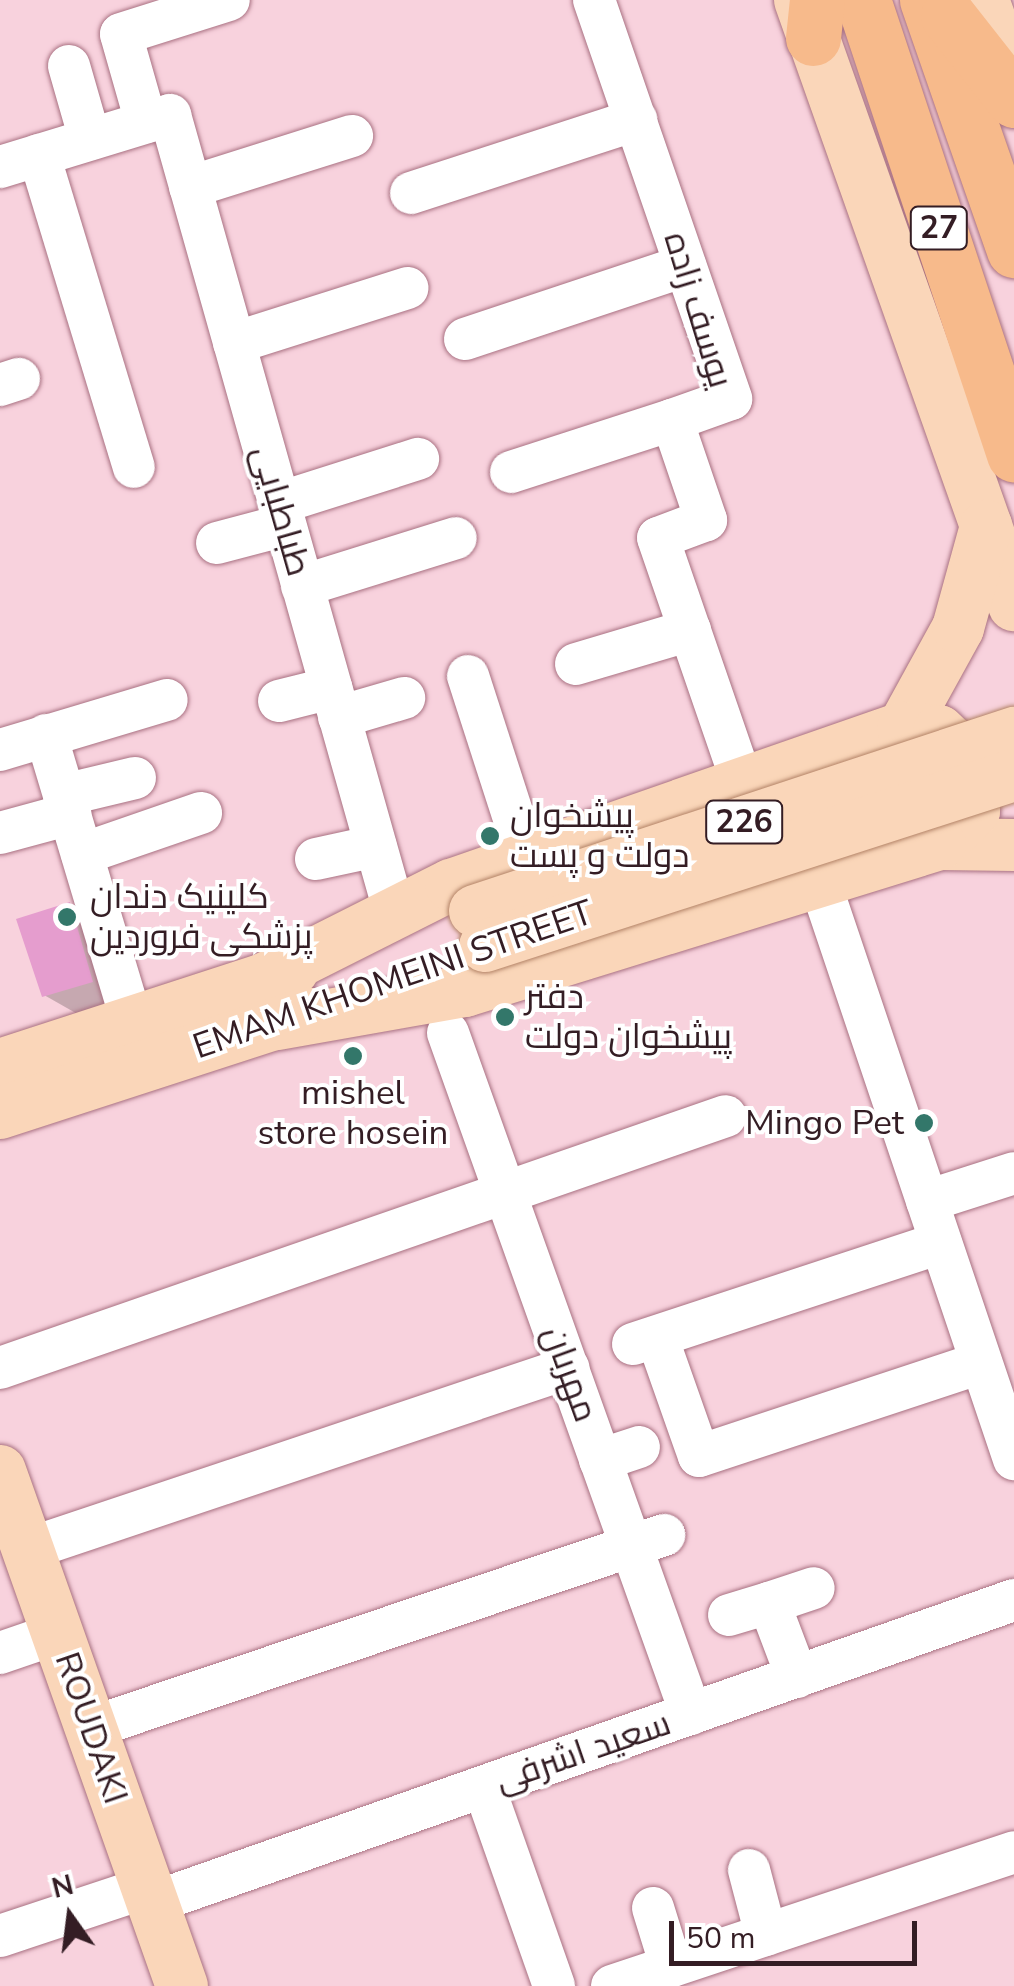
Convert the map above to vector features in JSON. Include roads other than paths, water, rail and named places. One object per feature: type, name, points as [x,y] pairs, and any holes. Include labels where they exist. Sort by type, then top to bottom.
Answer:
[{"type":"highway","name":"27","points":[[863,0],[1014,455]]},
{"type":"highway","name":"27","points":[[927,0],[1014,250]]},
{"type":"highway","points":[[936,0],[1014,100]]},
{"type":"main road","points":[[983,0],[1014,86]]},
{"type":"main road","points":[[810,12],[1014,605]]},
{"type":"main road","points":[[903,728],[958,628],[986,526]]},
{"type":"main road","points":[[270,1002],[393,908],[903,728],[939,731],[974,764],[974,811],[940,844]]},
{"type":"main road","name":"EMAM KHOMEINI STREET","points":[[0,1113],[270,1002],[1014,733]]},
{"type":"main road","name":"EMAM KHOMEINI STREET","points":[[480,928],[1014,775]]},
{"type":"main road","points":[[270,1002],[464,991],[940,844],[1014,845]]},
{"type":"main road","name":"EMAM KHOMEINI STREET","points":[[0,1065],[132,1022],[270,1002]]},
{"type":"main road","name":"ROUDAKI","points":[[0,1470],[182,1986]]},
{"type":"street","name":"طباطبایی","points":[[229,0],[122,34],[190,187],[393,908]]},
{"type":"street","name":"یوسف زاده","points":[[594,0],[732,399],[672,420],[706,520],[658,538],[742,782]]},
{"type":"street","points":[[69,66],[90,139]]},
{"type":"street","points":[[134,468],[20,161],[158,118]]},
{"type":"street","points":[[410,193],[636,120]]},
{"type":"street","points":[[190,187],[352,136]]},
{"type":"street","points":[[465,339],[686,266]]},
{"type":"street","points":[[234,343],[407,288]]},
{"type":"street","points":[[511,472],[672,420]]},
{"type":"street","points":[[217,542],[418,459]]},
{"type":"street","points":[[302,586],[456,538]]},
{"type":"street","points":[[576,664],[690,630]]},
{"type":"street","points":[[468,676],[527,859]]},
{"type":"street","points":[[279,701],[335,703],[404,698]]},
{"type":"street","points":[[0,750],[167,700]]},
{"type":"street","points":[[46,735],[132,1022]]},
{"type":"street","points":[[72,821],[134,778]]},
{"type":"street","points":[[0,833],[72,821],[201,813]]},
{"type":"street","points":[[316,859],[376,846]]},
{"type":"street","points":[[820,883],[1014,1459]]},
{"type":"street","name":"مهربان","points":[[448,1034],[568,1368],[620,1453],[647,1540],[691,1714]]},
{"type":"street","points":[[0,1368],[726,1116]]},
{"type":"street","points":[[927,1200],[1014,1174]]},
{"type":"street","points":[[941,1243],[645,1340],[699,1456],[982,1363]]},
{"type":"street","points":[[28,1549],[568,1368]]},
{"type":"street","points":[[90,1728],[647,1540]]},
{"type":"street","points":[[798,1676],[749,1609],[814,1588]]},
{"type":"street","name":"سعید اشرفی","points":[[0,1936],[150,1895],[484,1787],[1014,1600]]},
{"type":"street","points":[[0,1653],[58,1633]]},
{"type":"street","points":[[484,1787],[554,1986]]},
{"type":"street","points":[[612,1986],[1014,1852]]},
{"type":"street","points":[[749,1870],[766,1935]]},
{"type":"street","points":[[653,1908],[670,1966]]},
{"type":"place","name":"پیشخوان دولت و پست","points":[[490,836]]},
{"type":"place","name":"کلینیک دندان پزشکی فروردین","points":[[67,917]]},
{"type":"place","name":"دفتر پیشخوان دولت","points":[[505,1017]]},
{"type":"place","name":"mishel store hosein","points":[[353,1056]]},
{"type":"place","name":"Mingo Pet","points":[[924,1123]]}]
